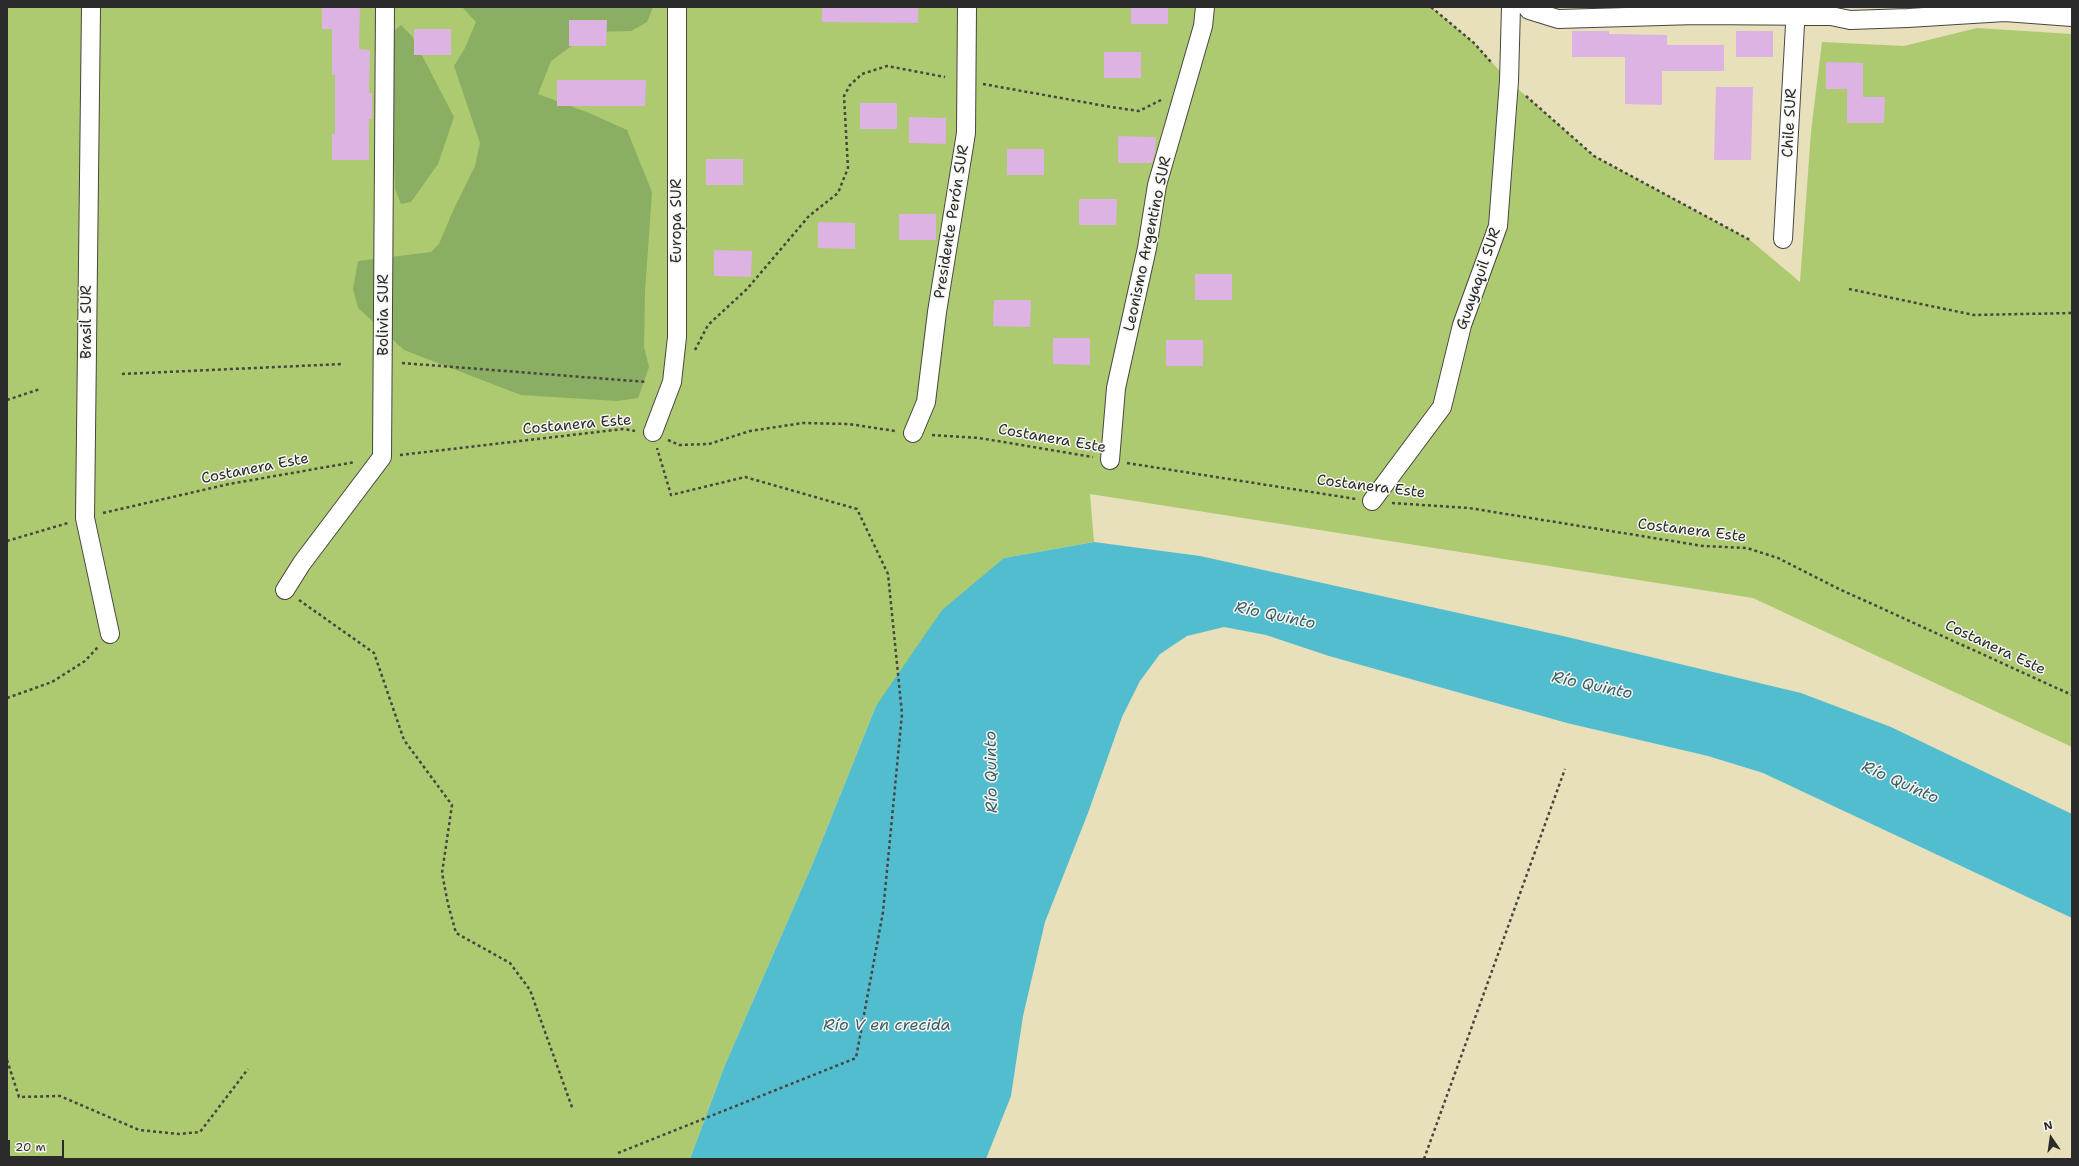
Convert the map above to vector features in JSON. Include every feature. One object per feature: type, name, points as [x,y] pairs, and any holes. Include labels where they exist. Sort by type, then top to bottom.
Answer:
[{"type":"street","name":"Brasil SUR","points":[[91,7],[85,518],[110,634]]},
{"type":"street","name":"Bolivia SUR","points":[[382,457],[385,7]]},
{"type":"street","name":"Europa SUR","points":[[653,432],[672,382],[677,336],[676,7]]},
{"type":"street","name":"Presidente Perón SUR","points":[[913,433],[926,402],[937,312],[966,133],[967,7]]},
{"type":"street","name":"Leonismo Argentino SUR","points":[[1110,460],[1116,388],[1148,248],[1157,185],[1201,33],[1205,7]]},
{"type":"street","name":"Guayaquil SUR","points":[[1372,501],[1442,408],[1462,325],[1498,226],[1509,81],[1511,7]]},
{"type":"street","points":[[1527,7],[1529,10],[1558,19],[1796,11],[1850,20],[2005,12],[2072,17]]},
{"type":"street","name":"Chile SUR","points":[[1783,239],[1796,11]]},
{"type":"street","points":[[285,590],[302,563],[382,457]]},
{"type":"path","points":[[1431,7],[1474,43],[1509,81],[1594,156],[1750,240]]},
{"type":"path","points":[[693,354],[708,325],[747,289],[810,216],[838,193],[848,168],[844,96],[850,85],[862,74],[887,66],[945,77]]},
{"type":"path","points":[[978,83],[1111,107],[1139,110],[1161,101],[1165,95]]},
{"type":"path","points":[[1849,290],[1974,315],[2072,313]]},
{"type":"path","points":[[402,363],[647,382]]},
{"type":"path","points":[[122,374],[343,364]]},
{"type":"path","points":[[7,400],[40,389]]},
{"type":"path","name":"Costanera Este","points":[[7,542],[85,518],[229,484],[382,457],[623,430],[653,432],[679,445],[709,444],[750,431],[803,423],[848,424],[913,433],[979,438],[1372,501],[1469,508],[1703,546],[1747,548],[1778,558],[1837,588],[2072,696]]},
{"type":"path","points":[[618,1153],[856,1058],[884,912],[902,714],[888,574],[857,509],[744,477],[671,495],[653,432]]},
{"type":"path","points":[[285,590],[374,653],[404,740],[452,805],[442,873],[448,904],[456,933],[510,963],[530,990],[573,1110]]},
{"type":"path","points":[[7,698],[52,682],[85,661],[110,634]]},
{"type":"path","points":[[1424,1159],[1565,769]]},
{"type":"path","points":[[7,1060],[19,1097],[60,1096],[139,1130],[180,1134],[200,1132],[248,1069]]},
{"type":"green space","points":[[7,7],[1431,7],[1474,43],[1509,81],[1594,156],[1750,240],[1800,282],[1811,132],[1822,42],[1904,46],[1977,28],[2072,34],[2072,747],[1753,598],[1090,494],[1094,542],[1004,558],[876,706],[813,863],[725,1065],[690,1159],[7,1159]]},
{"type":"green space","points":[[462,7],[653,7],[647,22],[631,31],[591,32],[551,61],[538,94],[589,113],[627,130],[652,192],[645,292],[644,347],[649,367],[638,398],[617,401],[521,395],[404,350],[358,308],[353,289],[358,261],[431,252],[439,244],[475,166],[480,143],[454,66],[465,48],[476,22]]},
{"type":"green space","points":[[401,25],[412,36],[454,117],[438,164],[411,202],[401,204],[395,189],[391,59],[394,31]]},
{"type":"water","name":"Río V en crecida","points":[[1094,542],[1200,556],[1563,636],[1801,693],[1891,727],[2072,814],[2072,918],[1763,773],[1708,756],[1567,723],[1329,656],[1266,635],[1224,627],[1187,636],[1160,654],[1140,681],[1122,717],[1088,813],[1045,922],[1023,1016],[1011,1096],[986,1159],[690,1159],[725,1065],[813,863],[876,706],[942,610],[1004,558]]},
{"type":"building","points":[[322,7],[360,7],[359,49],[370,50],[369,93],[372,93],[372,119],[369,119],[369,160],[332,160],[332,134],[335,134],[335,75],[332,75],[332,29],[322,29]]},
{"type":"building","points":[[822,7],[918,7],[918,23],[822,22]]},
{"type":"building","points":[[1131,7],[1168,7],[1168,24],[1131,24]]},
{"type":"building","points":[[569,20],[607,20],[606,46],[569,46]]},
{"type":"building","points":[[414,29],[451,29],[451,55],[414,55]]},
{"type":"building","points":[[1572,31],[1609,31],[1609,34],[1667,35],[1667,45],[1724,45],[1724,71],[1662,71],[1662,105],[1625,104],[1625,57],[1572,57]]},
{"type":"building","points":[[1736,31],[1773,31],[1773,57],[1736,57]]},
{"type":"building","points":[[1104,52],[1141,52],[1141,78],[1104,78]]},
{"type":"building","points":[[1826,62],[1863,63],[1863,97],[1885,97],[1884,123],[1847,123],[1847,89],[1826,89]]},
{"type":"building","points":[[557,80],[646,80],[645,106],[557,106]]},
{"type":"building","points":[[1716,87],[1753,87],[1751,160],[1714,160]]},
{"type":"building","points":[[860,103],[897,103],[897,129],[860,129]]},
{"type":"building","points":[[909,117],[946,118],[946,144],[909,143]]},
{"type":"building","points":[[1118,136],[1156,137],[1155,152],[1152,163],[1118,163]]},
{"type":"building","points":[[1007,149],[1044,149],[1044,175],[1007,175]]},
{"type":"building","points":[[706,159],[743,159],[743,185],[706,185]]},
{"type":"building","points":[[1079,199],[1117,199],[1116,225],[1079,225]]},
{"type":"building","points":[[899,214],[936,214],[936,240],[899,240]]},
{"type":"building","points":[[818,222],[855,223],[855,249],[818,248]]},
{"type":"building","points":[[714,250],[752,251],[751,277],[714,276]]},
{"type":"building","points":[[1195,274],[1232,274],[1232,300],[1195,300]]},
{"type":"building","points":[[994,300],[1031,300],[1030,327],[993,326]]},
{"type":"building","points":[[1053,338],[1090,338],[1090,365],[1053,364]]},
{"type":"building","points":[[1166,340],[1203,340],[1203,366],[1166,366]]},
{"type":"water label","name":"Río Quinto","points":[[1275,616]]},
{"type":"water label","name":"Río Quinto","points":[[1592,686]]},
{"type":"water label","name":"Río Quinto","points":[[992,772]]},
{"type":"water label","name":"Río Quinto","points":[[1900,783]]}]
